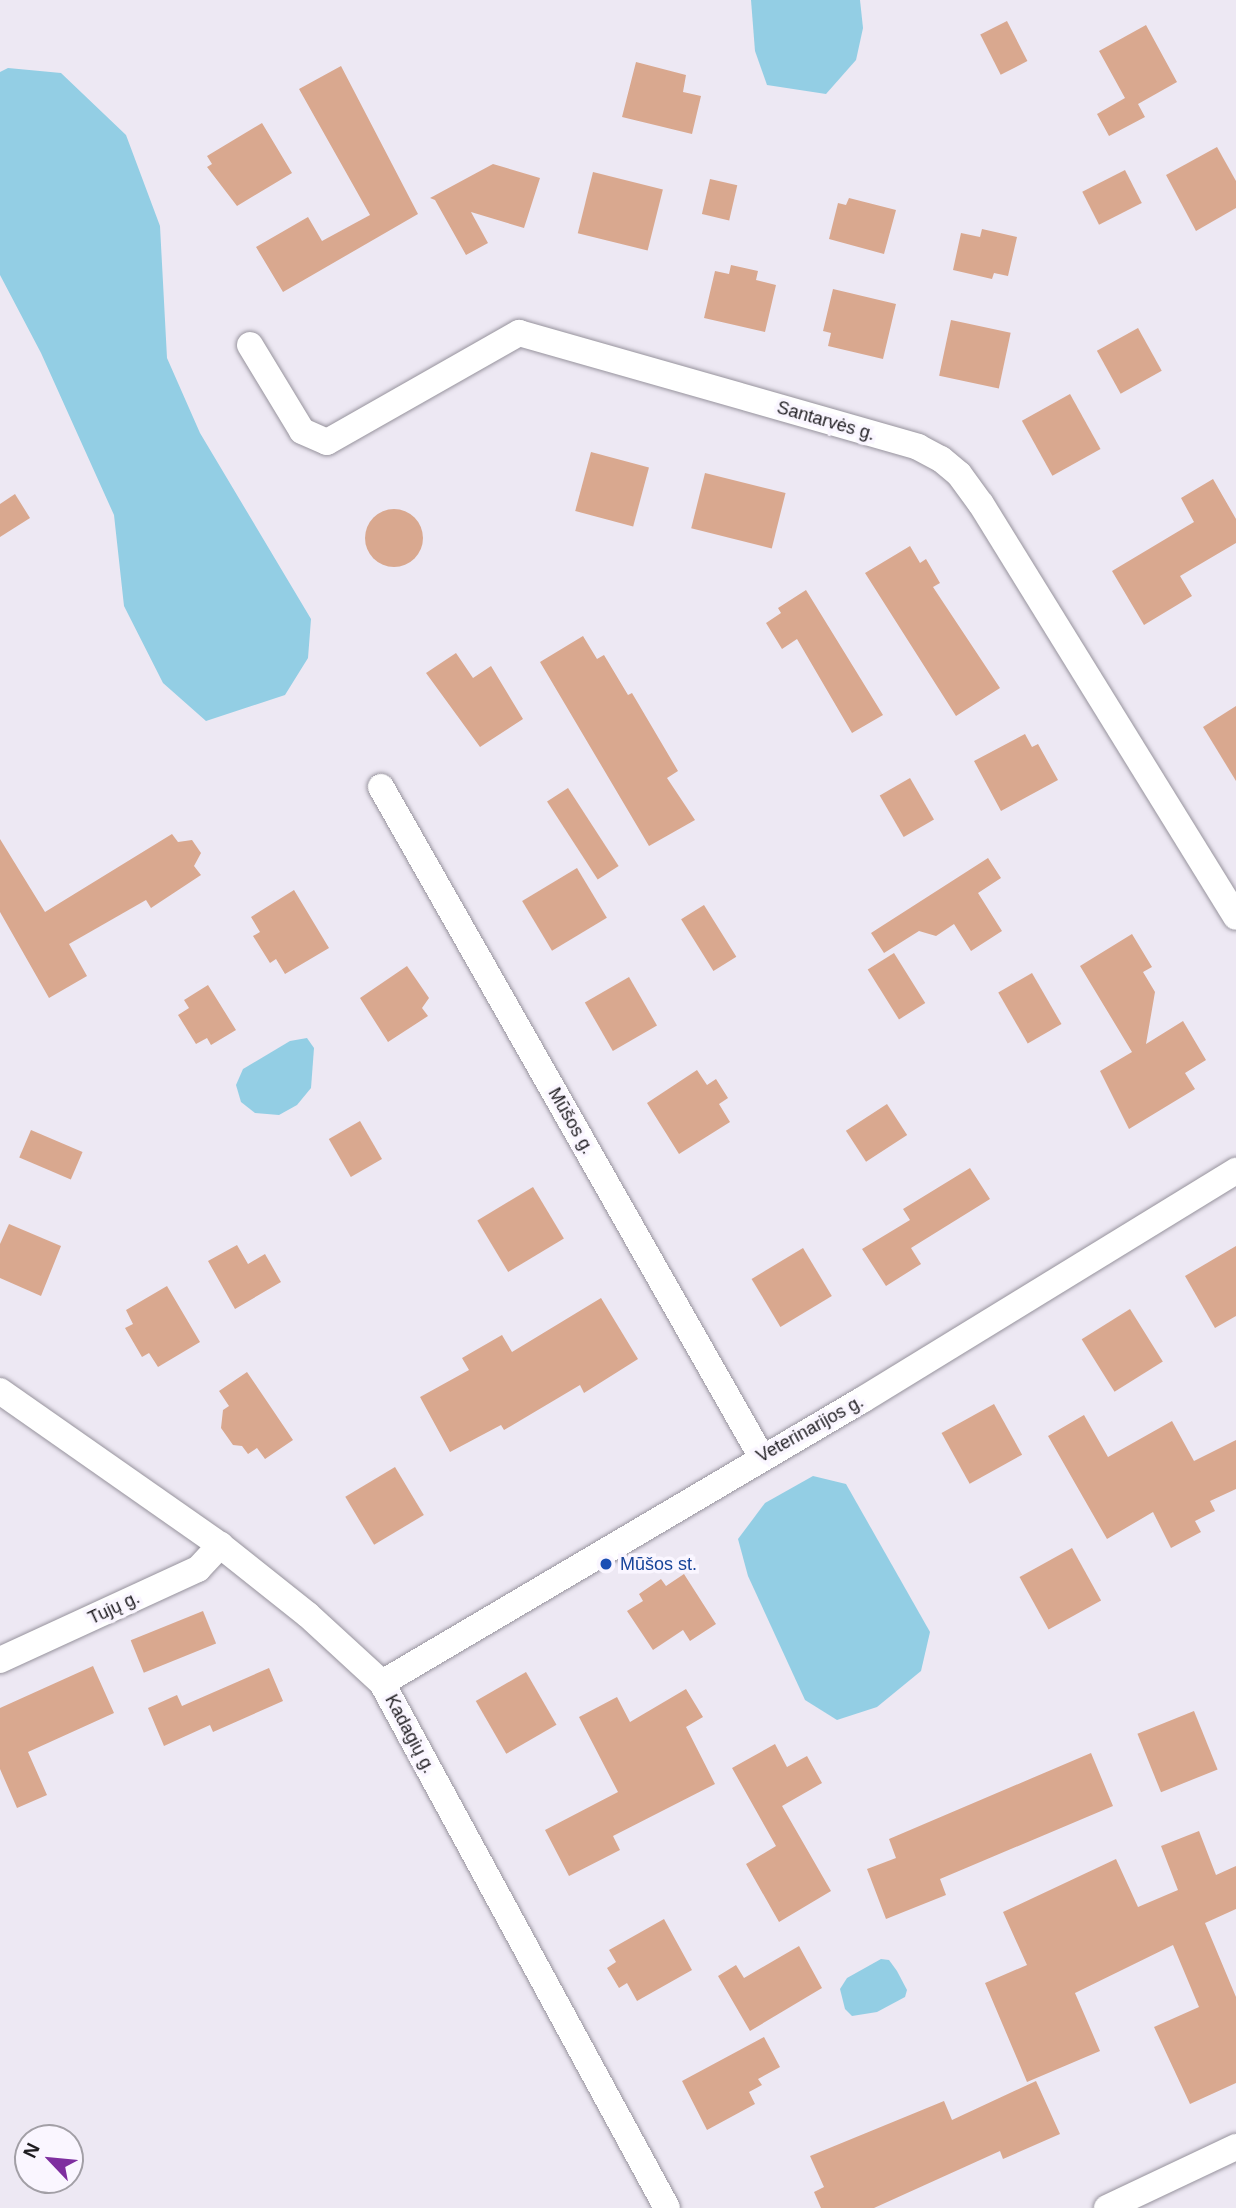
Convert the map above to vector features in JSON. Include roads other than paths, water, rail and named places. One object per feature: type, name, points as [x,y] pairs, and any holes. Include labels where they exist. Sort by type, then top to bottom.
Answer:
[{"type":"street","name":"Santarvės g.","points":[[250,345],[302,431],[327,442],[519,333],[918,447],[941,459],[959,474],[981,504],[1236,917]]},
{"type":"street","name":"Mūšos g.","points":[[381,787],[761,1456]]},
{"type":"street","name":"Veterinarijos g.","points":[[382,1683],[761,1456],[862,1400],[1236,1171]]},
{"type":"street","name":"Kadagių g.","points":[[0,1391],[220,1545],[308,1615],[382,1683],[667,2208]]},
{"type":"street","name":"Tujų g.","points":[[0,1660],[198,1569],[220,1545]]},
{"type":"street","points":[[1107,2208],[1236,2147]]},
{"type":"water","points":[[751,0],[860,0],[863,28],[856,60],[826,94],[767,85],[755,51]]},
{"type":"water","points":[[8,68],[61,73],[126,135],[160,226],[167,358],[200,433],[311,619],[308,658],[285,695],[206,721],[163,683],[124,606],[114,515],[41,353],[0,275],[0,72]]},
{"type":"water","points":[[307,1038],[314,1048],[311,1088],[297,1105],[279,1115],[255,1113],[241,1102],[236,1085],[243,1069],[290,1041]]},
{"type":"water","points":[[813,1476],[846,1484],[930,1632],[921,1671],[877,1707],[837,1720],[805,1700],[748,1576],[738,1539],[765,1503]]},
{"type":"water","points":[[881,1959],[889,1960],[897,1971],[907,1990],[905,1997],[877,2012],[852,2016],[845,2009],[840,1989],[847,1978]]},
{"type":"place","name":"Mūšos st.","points":[[606,1564]]}]
